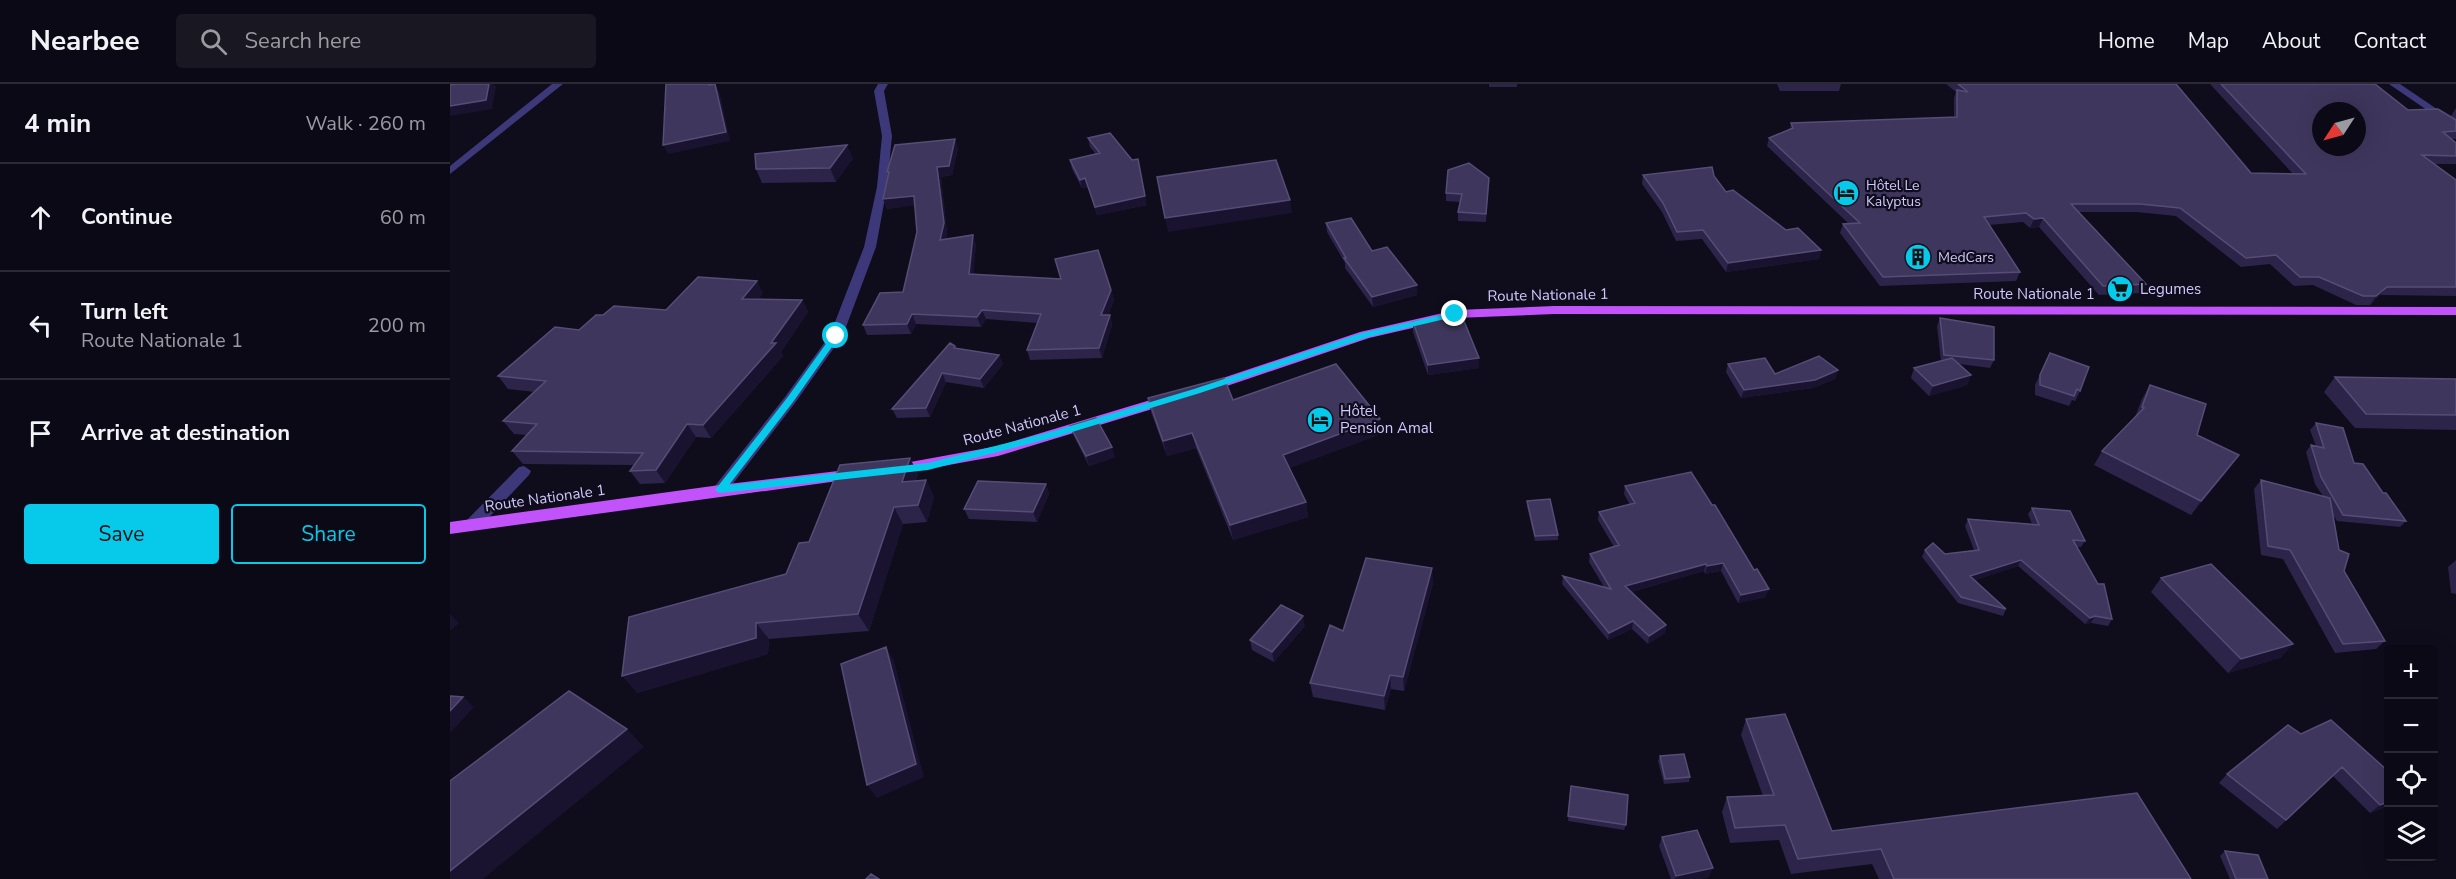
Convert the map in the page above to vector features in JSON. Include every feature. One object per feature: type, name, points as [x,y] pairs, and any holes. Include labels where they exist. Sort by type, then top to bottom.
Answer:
[{"type":"main road","name":"Route Nationale 1","points":[[1197,391],[1365,334],[1455,314],[1554,310],[2456,311]]},
{"type":"main road","name":"Route Nationale 1","points":[[450,528],[720,490],[928,466],[1056,434],[1176,398]]},
{"type":"street","points":[[450,171],[558,84]]},
{"type":"street","points":[[720,490],[836,336],[870,247],[882,187],[887,136],[879,91],[883,84]]},
{"type":"street","points":[[2394,84],[2456,127]]},
{"type":"street","points":[[472,525],[524,471]]},
{"type":"building","points":[[489,84],[486,100],[450,106],[450,85]]},
{"type":"building","points":[[666,84],[715,84],[726,132],[663,145]]},
{"type":"building","points":[[1958,84],[2176,84],[2251,173],[2306,174],[2221,84],[2375,84],[2408,110],[2438,109],[2456,120],[2456,131],[2443,132],[2456,143],[2456,156],[2422,155],[2456,180],[2456,287],[2387,287],[2376,296],[2363,296],[2319,277],[2300,277],[2276,255],[2246,258],[2180,208],[2140,204],[2071,204],[2146,284],[2103,286],[2043,218],[2034,219],[2026,213],[1984,217],[2020,272],[1883,277],[1843,224],[1860,223],[1769,138],[1793,128],[1791,123],[1957,117],[1957,90],[1968,92]]},
{"type":"building","points":[[1110,133],[1132,160],[1138,159],[1145,196],[1095,207],[1085,178],[1080,180],[1070,160],[1100,153],[1088,138]]},
{"type":"building","points":[[955,139],[949,166],[937,167],[944,223],[940,240],[973,235],[969,274],[1061,279],[1055,259],[1098,250],[1111,290],[1101,315],[1110,315],[1099,348],[1027,350],[1041,314],[982,310],[977,317],[912,314],[907,324],[863,325],[880,293],[903,292],[917,232],[914,196],[883,199],[889,172],[887,172],[895,145]]},
{"type":"building","points":[[847,145],[830,168],[756,169],[755,154]]},
{"type":"building","points":[[1276,160],[1290,200],[1165,218],[1157,177]]},
{"type":"building","points":[[1469,163],[1489,178],[1486,214],[1458,212],[1462,194],[1446,193],[1448,170]]},
{"type":"building","points":[[1712,167],[1714,176],[1726,192],[1733,190],[1786,230],[1798,228],[1821,250],[1728,263],[1703,230],[1677,232],[1663,203],[1643,175]]},
{"type":"building","points":[[1351,218],[1372,251],[1387,247],[1417,285],[1372,297],[1344,258],[1346,258],[1326,223]]},
{"type":"building","points":[[698,277],[757,281],[742,299],[802,300],[771,343],[776,343],[703,425],[687,424],[656,470],[630,471],[643,453],[512,451],[537,424],[503,421],[546,381],[498,376],[555,327],[579,330],[596,315],[603,315],[614,306],[666,310]]},
{"type":"building","points":[[1462,316],[1479,358],[1428,365],[1413,322]]},
{"type":"building","points":[[1940,318],[1994,327],[1994,360],[1944,355]]},
{"type":"building","points":[[950,343],[955,346],[954,348],[999,355],[980,379],[942,373],[926,408],[892,409]]},
{"type":"building","points":[[2050,353],[2089,367],[2080,391],[2077,389],[2074,396],[2040,385],[2040,375]]},
{"type":"building","points":[[1819,356],[1838,370],[1815,380],[1744,390],[1728,364],[1765,358],[1775,374]]},
{"type":"building","points":[[1952,358],[1971,375],[1933,386],[1914,368]]},
{"type":"building","points":[[1336,364],[1380,419],[1283,455],[1306,502],[1230,525],[1192,433],[1163,441],[1148,398],[1224,378],[1233,400]]},
{"type":"building","points":[[2335,377],[2456,379],[2456,415],[2366,414]]},
{"type":"building","points":[[2150,385],[2206,404],[2197,435],[2239,455],[2201,501],[2102,451],[2144,408],[2142,407]]},
{"type":"building","points":[[1096,418],[1112,447],[1086,456],[1070,426]]},
{"type":"building","points":[[2316,423],[2343,428],[2354,463],[2363,464],[2406,521],[2343,515],[2321,477],[2311,445],[2324,448]]},
{"type":"building","points":[[910,458],[902,482],[926,480],[918,505],[894,507],[858,614],[756,623],[756,638],[622,676],[629,617],[786,574],[799,543],[809,542],[840,465]]},
{"type":"building","points":[[1691,472],[1712,505],[1715,505],[1754,570],[1757,569],[1769,589],[1741,595],[1723,563],[1707,566],[1706,564],[1625,586],[1666,625],[1649,636],[1633,621],[1609,633],[1563,576],[1611,589],[1590,554],[1619,545],[1599,512],[1635,503],[1625,486]]},
{"type":"building","points":[[2261,480],[2330,498],[2339,550],[2349,554],[2344,571],[2385,641],[2343,644],[2290,550],[2268,546]]},
{"type":"building","points":[[978,481],[1046,484],[1033,512],[964,509]]},
{"type":"building","points":[[1550,499],[1558,535],[1535,536],[1527,501]]},
{"type":"building","points":[[2032,508],[2070,511],[2085,541],[2073,540],[2098,584],[2104,584],[2112,619],[2095,616],[2090,618],[2021,560],[1970,576],[2006,609],[1961,597],[1925,550],[1933,543],[1945,554],[1979,550],[1968,519],[2039,525]]},
{"type":"building","points":[[1366,558],[1432,568],[1403,677],[1390,675],[1384,696],[1310,683],[1330,625],[1343,631]]},
{"type":"building","points":[[2211,564],[2293,644],[2241,659],[2161,578]]},
{"type":"building","points":[[1281,605],[1303,616],[1272,652],[1250,640]]},
{"type":"building","points":[[886,647],[916,764],[867,785],[841,664]]},
{"type":"building","points":[[569,691],[627,729],[450,871],[450,781]]},
{"type":"building","points":[[450,696],[463,697],[450,711]]},
{"type":"building","points":[[1785,714],[1832,831],[2137,793],[2191,879],[1894,879],[1881,849],[1798,859],[1785,825],[1735,828],[1727,797],[1774,795],[1746,719]]},
{"type":"building","points":[[2331,720],[2384,767],[2384,804],[2380,805],[2342,767],[2286,820],[2227,774],[2288,725],[2301,734]]},
{"type":"building","points":[[1684,754],[1690,777],[1665,779],[1660,756]]},
{"type":"building","points":[[1571,786],[1628,795],[1626,825],[1568,816]]},
{"type":"building","points":[[1697,830],[1713,868],[1676,876],[1662,837]]},
{"type":"building","points":[[2225,851],[2258,855],[2268,879],[2236,879]]},
{"type":"building","points":[[871,874],[879,879],[866,879]]},
{"type":"place","name":"Hôtel Le Kalyptus","points":[[1846,193]]},
{"type":"place","name":"MedCars","points":[[1918,257]]},
{"type":"place","name":"Legumes","points":[[2120,289]]},
{"type":"place","name":"Hôtel Pension Amal","points":[[1320,420]]},
{"type":"route","points":[[836,336],[720,490],[928,466],[976,455],[1056,434],[1197,391],[1365,334],[1455,314]]}]
